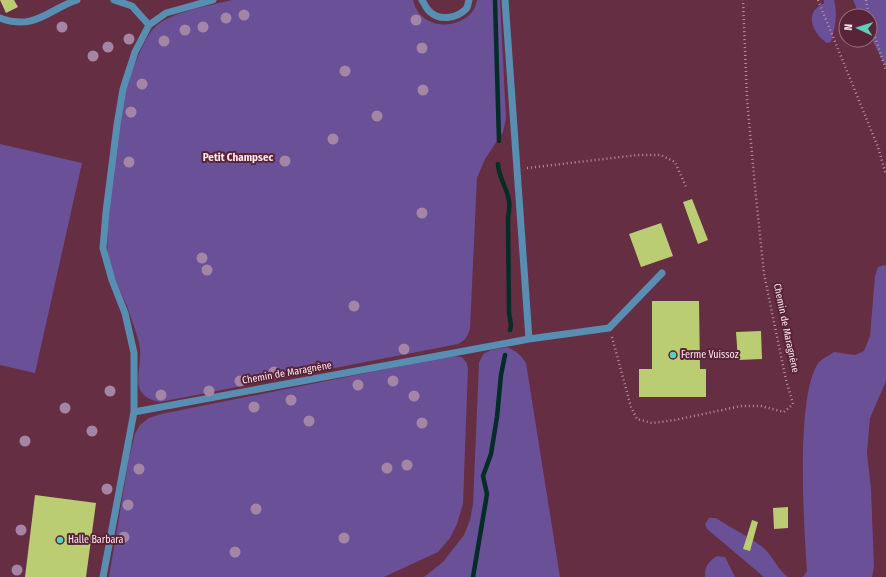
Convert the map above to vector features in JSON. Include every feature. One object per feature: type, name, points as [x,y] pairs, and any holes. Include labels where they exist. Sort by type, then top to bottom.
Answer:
[{"type":"lane","points":[[0,18],[14,23],[26,23],[40,18],[67,3],[78,0]]},
{"type":"lane","points":[[114,0],[132,6],[149,25]]},
{"type":"lane","points":[[103,577],[134,412],[134,353],[125,313],[112,280],[103,248],[111,168],[123,89],[135,52],[149,25],[166,13],[213,0]]},
{"type":"lane","points":[[422,0],[428,10],[435,15],[446,18],[456,16],[466,8],[470,0]]},
{"type":"lane","points":[[505,0],[528,339]]},
{"type":"lane","points":[[609,328],[662,273]]},
{"type":"lane","name":"Chemin de Maragnène","points":[[134,412],[528,339],[609,328]]},
{"type":"path","name":"Chemin de Maragnène","points":[[609,328],[631,408],[637,419],[652,423],[676,420],[741,406],[761,406],[784,412],[793,404],[786,380],[764,274],[754,187],[743,0]]},
{"type":"path","points":[[818,0],[878,147],[886,175]]},
{"type":"path","points":[[878,46],[886,70]]},
{"type":"path","points":[[517,169],[638,155],[661,155],[675,162],[687,189]]},
{"type":"shaded area","points":[[232,0],[413,0],[422,16],[438,24],[447,24],[465,18],[473,11],[477,0],[500,0],[506,119],[503,132],[485,159],[477,178],[470,328],[466,338],[463,341],[458,344],[160,402],[149,398],[142,393],[139,387],[138,379],[140,352],[139,343],[127,306],[111,268],[107,249],[111,191],[121,110],[126,90],[139,54],[144,43],[155,27],[171,17],[181,13]]},
{"type":"shaded area","points":[[824,0],[834,0],[836,11],[835,26],[831,42],[827,43],[814,29],[812,20],[814,11],[824,3]]},
{"type":"shaded area","points":[[853,0],[886,0],[886,67],[876,48],[878,48],[878,8],[856,8]]},
{"type":"shaded area","points":[[0,144],[82,163],[35,373],[0,365]]},
{"type":"shaded area","points":[[884,265],[886,266],[886,381],[870,418],[867,453],[871,489],[874,568],[872,577],[803,577],[807,571],[803,495],[804,431],[811,378],[819,362],[834,352],[855,355],[864,351],[870,336],[875,276],[878,267]]},
{"type":"shaded area","points":[[507,347],[518,353],[526,363],[560,577],[424,577],[443,562],[464,535],[470,520],[473,504],[479,363],[483,354],[491,350]]},
{"type":"shaded area","points":[[451,356],[462,357],[468,367],[463,504],[457,524],[450,538],[438,552],[384,577],[109,577],[129,458],[135,434],[140,425],[149,418],[161,414]]},
{"type":"shaded area","points":[[709,518],[716,518],[761,546],[788,577],[764,577],[707,529],[705,524]]},
{"type":"shaded area","points":[[717,556],[725,557],[735,577],[705,577],[705,570]]},
{"type":"building","points":[[0,0],[14,0],[18,7],[6,13]]},
{"type":"building","points":[[692,199],[708,240],[698,244],[683,202]]},
{"type":"building","points":[[661,223],[673,256],[641,267],[629,234]]},
{"type":"building","points":[[652,301],[699,301],[700,369],[706,369],[706,397],[639,397],[639,369],[652,369]]},
{"type":"building","points":[[761,331],[762,359],[738,360],[736,332]]},
{"type":"building","name":"Halle Barbara","points":[[35,495],[96,503],[86,577],[25,577]]},
{"type":"building","points":[[788,507],[788,528],[774,529],[773,508]]},
{"type":"building","points":[[752,520],[758,522],[750,551],[743,549]]},
{"type":"waterway","points":[[495,0],[499,141]]},
{"type":"waterway","points":[[498,164],[500,174],[507,191],[509,203],[510,330]]},
{"type":"waterway","points":[[473,577],[487,494],[483,476],[491,454],[505,355]]},
{"type":"place","name":"Ferme Vuissoz","points":[[673,355]]},
{"type":"place","name":"Halle Barbara","points":[[60,540]]},
{"type":"district","name":"Petit Champsec","points":[[238,157]]}]
